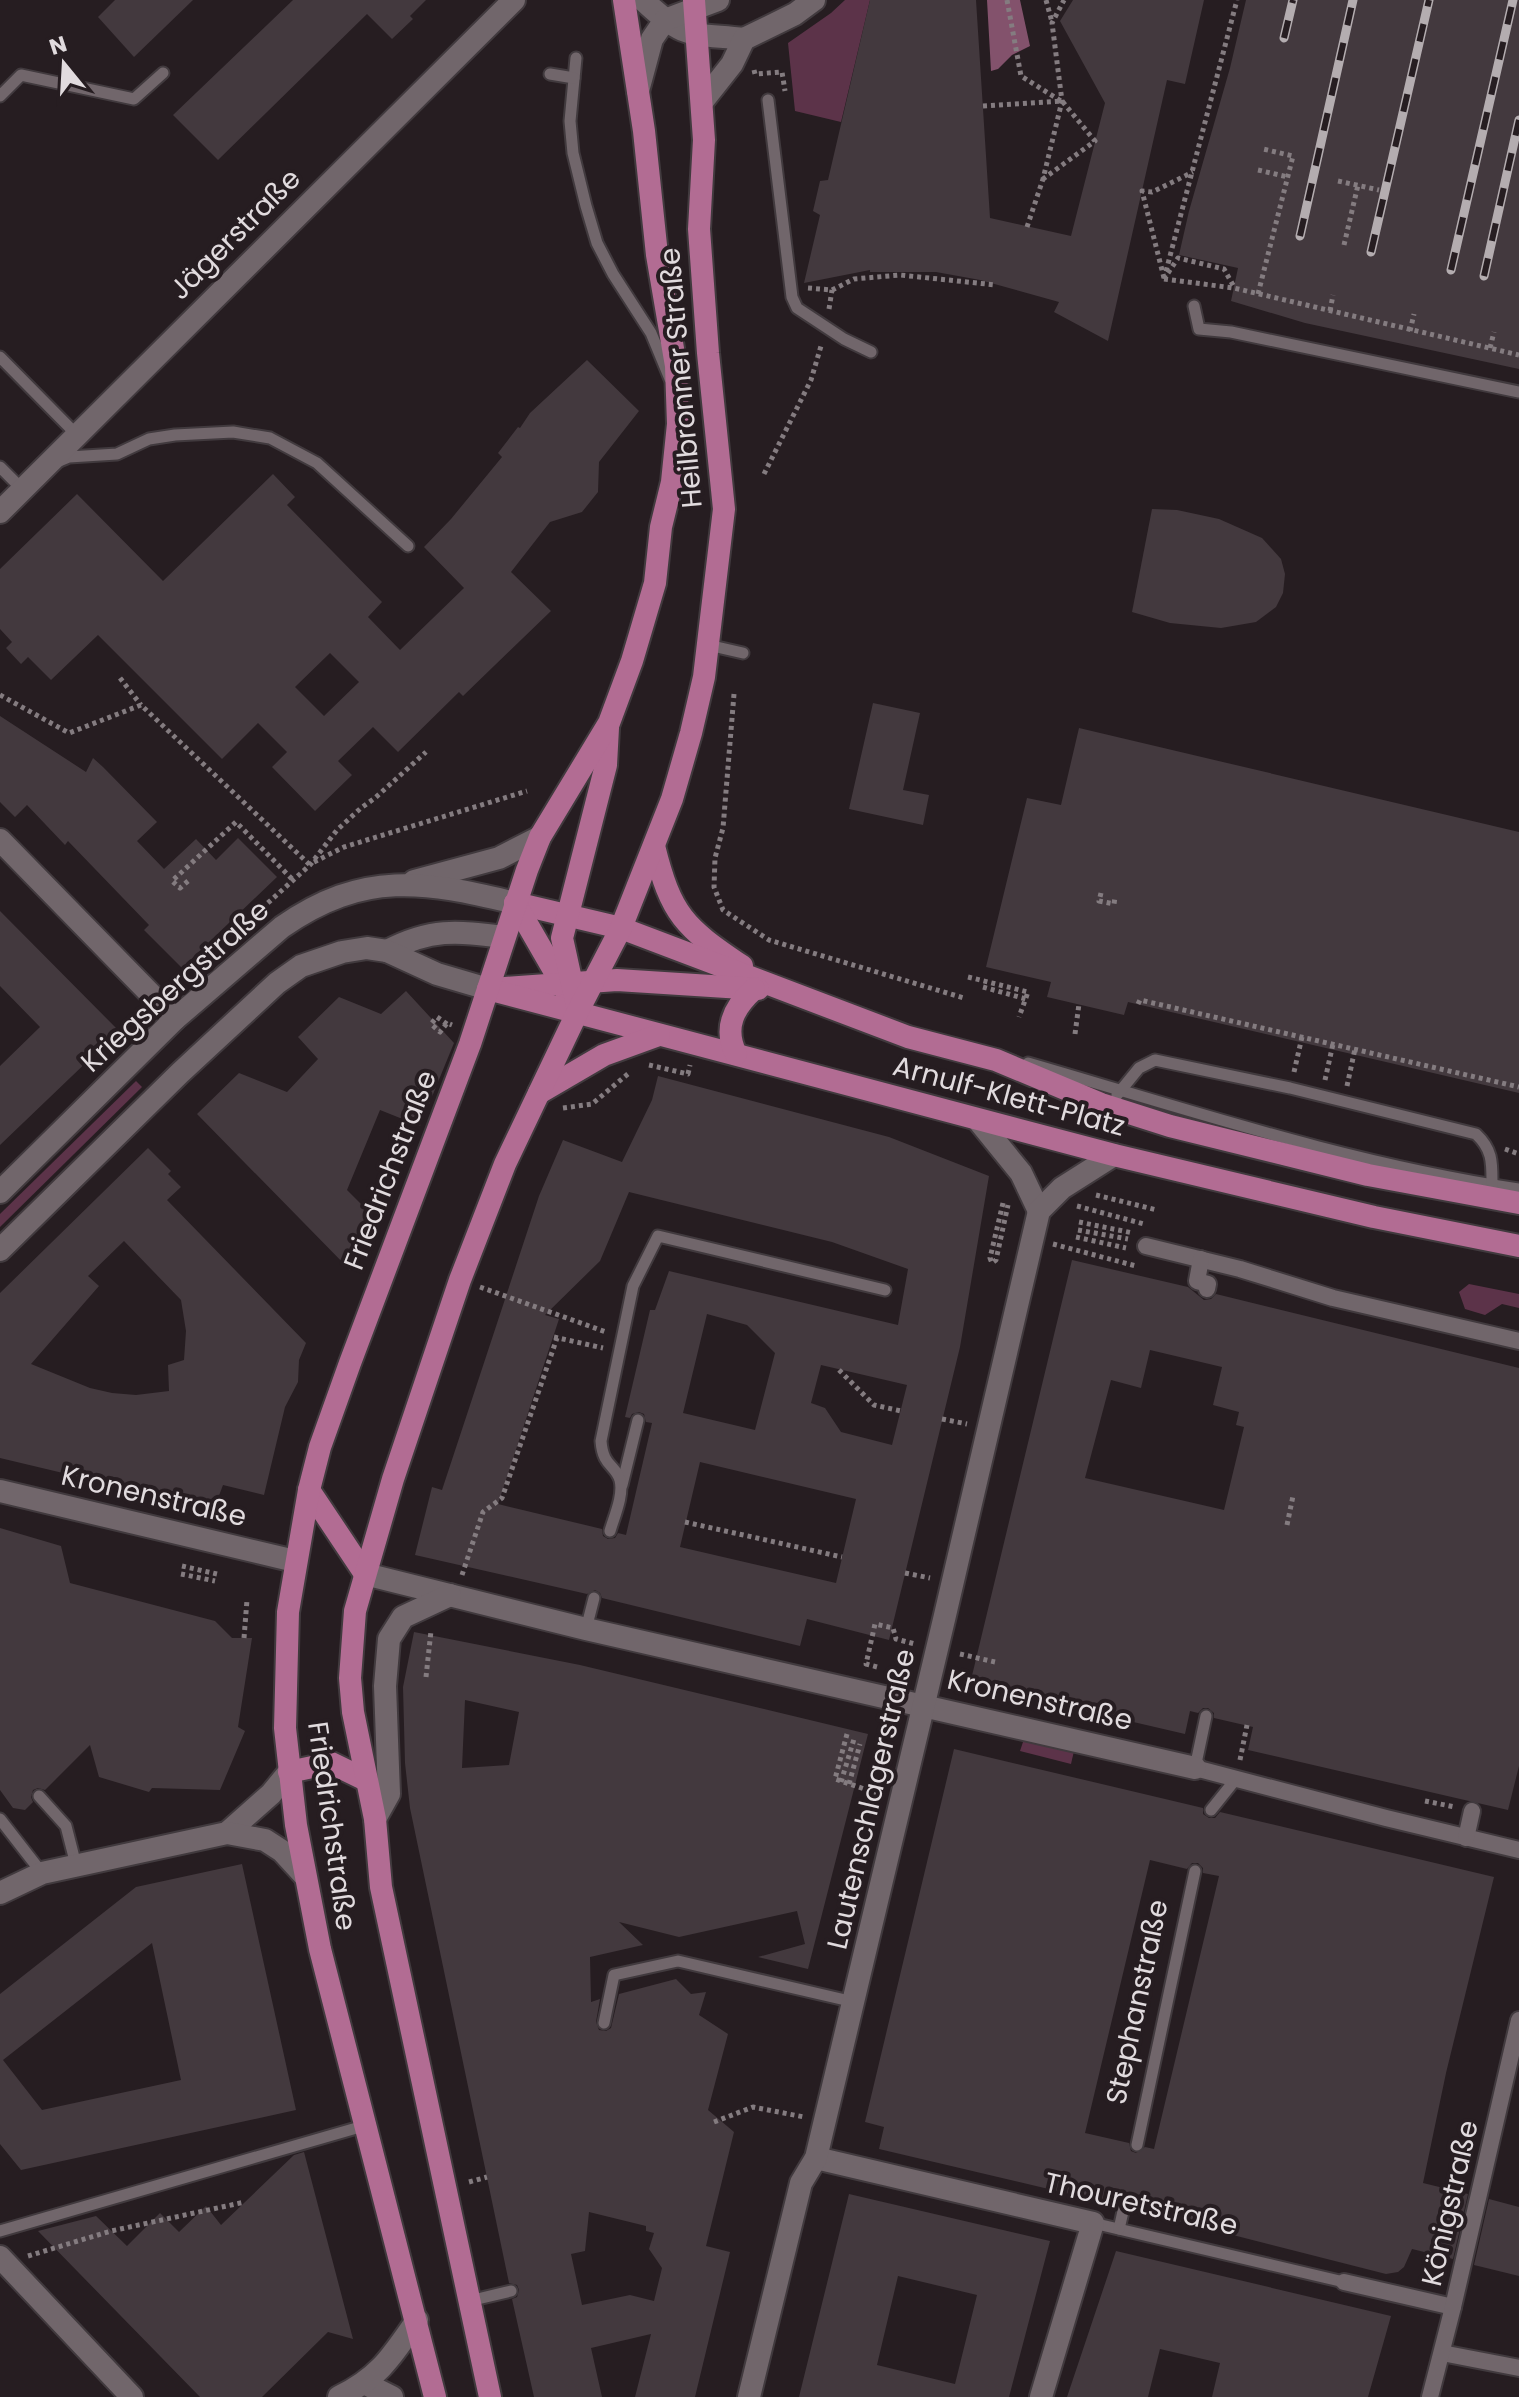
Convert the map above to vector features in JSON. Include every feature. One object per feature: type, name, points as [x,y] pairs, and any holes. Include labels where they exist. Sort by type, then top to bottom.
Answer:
[{"type":"main road","name":"Heilbronner Straße","points":[[515,903],[540,837],[609,723],[632,661],[655,583],[661,527],[672,482],[679,399],[674,345],[653,225],[624,0]]},
{"type":"main road","name":"Heilbronner Straße","points":[[622,926],[654,846],[691,733],[704,677],[724,509],[699,229],[704,140],[695,4]]},
{"type":"main road","points":[[566,982],[565,927],[606,765],[609,723]]},
{"type":"main road","points":[[654,846],[670,896],[686,924],[765,986]]},
{"type":"main road","points":[[515,903],[534,939],[566,982],[578,1011]]},
{"type":"main road","name":"Arnulf-Klett-Platz","points":[[515,903],[565,927],[622,926],[765,986],[908,1037],[996,1060],[1114,1098],[1170,1126],[1368,1175],[1519,1203]]},
{"type":"main road","name":"Friedrichstraße","points":[[435,2397],[320,1949],[304,1875],[285,1728],[285,1659],[295,1561],[320,1447],[470,1044],[515,903]]},
{"type":"main road","name":"Friedrichstraße","points":[[490,2397],[381,1887],[375,1819],[353,1712],[350,1678],[355,1611],[393,1479],[460,1280],[505,1164],[622,926]]},
{"type":"main road","points":[[504,937],[534,939],[565,927]]},
{"type":"main road","points":[[488,989],[595,980],[765,986]]},
{"type":"main road","points":[[736,1054],[730,1034],[731,1020],[742,1001],[765,986]]},
{"type":"main road","name":"Arnulf-Klett-Platz","points":[[488,989],[1114,1155],[1374,1217],[1519,1246]]},
{"type":"main road","points":[[537,1094],[604,1055],[660,1035]]},
{"type":"main road","points":[[309,1490],[365,1574]]},
{"type":"main road","points":[[289,1772],[331,1763],[366,1780]]},
{"type":"street","name":"Jägerstraße","points":[[0,512],[514,0]]},
{"type":"street","points":[[643,0],[676,29],[698,36],[744,39],[795,14],[814,0]]},
{"type":"street","points":[[638,91],[652,39],[665,20],[695,4],[718,0]]},
{"type":"street","points":[[702,102],[732,64],[744,39]]},
{"type":"street","points":[[405,884],[499,858],[540,837]]},
{"type":"street","points":[[0,840],[175,1019]]},
{"type":"street","name":"Kriegsbergstraße","points":[[0,1192],[175,1019],[301,914],[346,893],[376,885],[405,884],[459,890],[515,903]]},
{"type":"street","points":[[387,951],[413,938],[439,933],[465,932],[504,937]]},
{"type":"street","points":[[0,1250],[129,1122],[277,983],[301,966],[342,952],[367,948],[387,951],[437,974],[488,989]]},
{"type":"street","points":[[978,1120],[1010,1156],[1039,1211],[1062,1188],[1114,1155]]},
{"type":"street","name":"Lautenschlagerstraße","points":[[749,2397],[801,2183],[816,2158],[1039,1211]]},
{"type":"street","points":[[1146,1244],[1201,1259],[1242,1261],[1333,1298],[1519,1341]]},
{"type":"street","points":[[1201,1259],[1197,1281],[1208,1284],[1207,1289]]},
{"type":"street","name":"Kronenstraße","points":[[0,1491],[295,1561]]},
{"type":"street","name":"Kronenstraße","points":[[365,1574],[586,1629],[1195,1768],[1519,1850]]},
{"type":"street","points":[[375,1819],[389,1794],[385,1686],[389,1639],[403,1617],[453,1596]]},
{"type":"street","points":[[227,1833],[271,1794],[289,1772]]},
{"type":"street","points":[[1466,1838],[1472,1811]]},
{"type":"street","points":[[0,1893],[42,1873],[227,1833],[265,1840],[282,1851],[304,1875]]},
{"type":"street","name":"Königstraße","points":[[1430,2397],[1519,2020]]},
{"type":"street","name":"Thouretstraße","points":[[816,2158],[1093,2223]]},
{"type":"street","points":[[1041,2397],[1093,2223]]},
{"type":"street","points":[[0,2257],[132,2397]]},
{"type":"street","name":"Thouretstraße","points":[[1344,2282],[1453,2307]]},
{"type":"street","points":[[339,2397],[366,2384],[389,2359],[417,2320]]},
{"type":"street","points":[[1442,2353],[1519,2368]]},
{"type":"street","points":[[366,2384],[392,2397]]},
{"type":"lane","points":[[576,58],[570,121],[573,153],[597,243],[651,333],[679,399]]},
{"type":"lane","points":[[0,96],[21,75],[134,99],[163,73]]},
{"type":"lane","points":[[550,74],[574,78]]},
{"type":"lane","points":[[768,100],[792,297],[797,308],[844,339],[871,352]]},
{"type":"lane","points":[[1194,306],[1199,329],[1231,332],[1519,392]]},
{"type":"lane","points":[[0,357],[76,434]]},
{"type":"lane","points":[[44,467],[69,457],[117,454],[149,439],[233,432],[270,438],[317,463],[408,546]]},
{"type":"lane","points":[[0,467],[22,489]]},
{"type":"lane","points":[[708,645],[743,653]]},
{"type":"lane","points":[[1492,1185],[1489,1146],[1476,1134],[1290,1088],[1155,1060],[1139,1068],[1114,1098],[1397,1168],[1492,1185],[1519,1189]]},
{"type":"lane","points":[[620,1491],[620,1480],[604,1459],[601,1441],[633,1286],[658,1236],[885,1290]]},
{"type":"lane","points":[[610,1531],[638,1420]]},
{"type":"lane","points":[[586,1629],[594,1598]]},
{"type":"lane","points":[[1195,1768],[1206,1716]]},
{"type":"lane","points":[[1211,1810],[1235,1780]]},
{"type":"lane","points":[[39,1796],[66,1826],[76,1865]]},
{"type":"lane","points":[[0,1819],[42,1873]]},
{"type":"lane","name":"Stephanstraße","points":[[1137,2145],[1195,1871]]},
{"type":"lane","points":[[604,2023],[614,1975],[678,1961],[854,2002]]},
{"type":"lane","points":[[0,2231],[367,2125]]},
{"type":"lane","points":[[1119,2229],[1124,2207]]},
{"type":"lane","name":"Thouretstraße","points":[[1093,2223],[1344,2282]]},
{"type":"lane","points":[[469,2301],[511,2291]]},
{"type":"path","points":[[1007,0],[1021,76],[1062,101],[1095,141],[1043,179]]},
{"type":"path","points":[[1027,227],[1043,179],[1062,101],[1046,0]]},
{"type":"path","points":[[1052,23],[1064,0]]},
{"type":"path","points":[[1164,279],[1237,0]]},
{"type":"path","points":[[983,106],[1062,101]]},
{"type":"path","points":[[1258,294],[1293,156],[1263,149]]},
{"type":"path","points":[[1258,170],[1288,177]]},
{"type":"path","points":[[1164,279],[1142,191],[1152,192],[1193,172]]},
{"type":"path","points":[[1338,181],[1379,190]]},
{"type":"path","points":[[1344,245],[1358,185]]},
{"type":"path","points":[[1164,279],[1178,258],[1224,269],[1234,288]]},
{"type":"path","points":[[807,288],[832,290],[854,279],[900,275],[996,285]]},
{"type":"path","points":[[1164,279],[1234,288],[1519,355]]},
{"type":"path","points":[[764,474],[811,380],[832,290]]},
{"type":"path","points":[[1330,311],[1333,295]]},
{"type":"path","points":[[1410,331],[1414,314]]},
{"type":"path","points":[[1490,348],[1494,332]]},
{"type":"path","points":[[120,678],[141,705],[310,865]]},
{"type":"path","points":[[734,694],[723,828],[715,858],[714,887],[723,910],[769,940],[964,998]]},
{"type":"path","points":[[0,695],[69,733],[141,705]]},
{"type":"path","points":[[239,929],[310,865],[337,830],[426,752]]},
{"type":"path","points":[[310,865],[344,847],[527,791]]},
{"type":"path","points":[[188,881],[180,888],[172,881],[236,822],[293,880]]},
{"type":"path","points":[[1101,893],[1099,901],[1106,903],[1114,904],[1115,897]]},
{"type":"path","points":[[968,977],[1028,992],[1019,1017]]},
{"type":"path","points":[[983,987],[1026,999]]},
{"type":"path","points":[[1138,1004],[1140,1000],[1519,1087]]},
{"type":"path","points":[[1075,1034],[1079,1004]]},
{"type":"path","points":[[1323,1086],[1333,1044]]},
{"type":"path","points":[[648,1065],[688,1074]]},
{"type":"path","points":[[592,1104],[633,1070]]},
{"type":"path","points":[[1096,1195],[1157,1210]]},
{"type":"path","points":[[1006,1204],[996,1260],[992,1263],[990,1258],[1006,1204]]},
{"type":"path","points":[[1032,1239],[1140,1267],[1151,1225],[1079,1208]]},
{"type":"path","points":[[1079,1222],[1146,1244]]},
{"type":"path","points":[[1146,1244],[1077,1233],[1146,1244]]},
{"type":"path","points":[[460,1280],[602,1330]]},
{"type":"path","points":[[453,1596],[483,1512],[502,1498],[555,1338],[605,1349]]},
{"type":"path","points":[[839,1370],[874,1405],[901,1411]]},
{"type":"path","points":[[942,1419],[951,1421]]},
{"type":"path","points":[[1287,1525],[1293,1496]]},
{"type":"path","points":[[685,1522],[842,1557]]},
{"type":"path","points":[[181,1574],[216,1577],[182,1566]]},
{"type":"path","points":[[905,1573],[917,1575]]},
{"type":"path","points":[[244,1638],[247,1600]]},
{"type":"path","points":[[877,1667],[866,1664],[875,1624],[892,1628]]},
{"type":"path","points":[[426,1677],[430,1641]]},
{"type":"path","points":[[976,1657],[995,1662]]},
{"type":"path","points":[[1235,1780],[1247,1725]]},
{"type":"path","points":[[847,1734],[835,1779],[902,1801]]},
{"type":"path","points":[[841,1782],[854,1739]]},
{"type":"path","points":[[849,1784],[860,1744]]},
{"type":"path","points":[[1425,1801],[1472,1811]]},
{"type":"path","points":[[714,2122],[753,2107],[825,2120]]},
{"type":"path","points":[[54,2247],[90,2236],[245,2202]]},
{"type":"shaded area","points":[[845,0],[870,0],[841,122],[795,111],[788,43]]},
{"type":"shaded area","points":[[987,0],[1020,0],[1030,46],[991,71]]},
{"type":"shaded area","points":[[136,1081],[142,1087],[0,1227],[0,1214]]},
{"type":"shaded area","points":[[1469,1284],[1519,1294],[1519,1308],[1502,1304],[1485,1315],[1465,1309],[1459,1292]]},
{"type":"shaded area","points":[[1024,1739],[1074,1751],[1071,1764],[1020,1751]]},
{"type":"building","points":[[115,0],[193,0],[134,57],[98,17]]},
{"type":"building","points":[[293,0],[426,0],[410,16],[413,19],[392,39],[367,14],[218,160],[173,115]]},
{"type":"building","points":[[870,0],[976,0],[990,218],[1071,236],[1105,103],[1060,21],[1073,0],[1204,0],[1185,84],[1167,80],[1108,341],[1054,312],[1059,302],[980,280],[936,272],[870,270],[804,283],[820,215],[813,211],[820,181],[828,180]]},
{"type":"building","points":[[1246,0],[1519,0],[1519,369],[1305,323],[1231,301],[1238,268],[1179,255]]},
{"type":"building","points":[[587,360],[639,411],[599,462],[598,492],[582,512],[550,522],[511,572],[551,611],[463,696],[459,692],[398,752],[373,727],[338,761],[352,775],[315,811],[272,767],[287,752],[258,723],[222,759],[98,635],[51,680],[28,657],[21,664],[6,648],[12,642],[0,629],[0,569],[77,494],[163,581],[273,474],[295,497],[287,505],[382,602],[368,617],[400,650],[464,588],[424,547],[502,457],[498,453],[530,413]],"holes":[[[330,653],[359,682],[324,716],[295,687]]]},
{"type":"building","points":[[1152,509],[1177,510],[1219,519],[1262,538],[1281,559],[1285,574],[1283,593],[1276,607],[1256,622],[1221,628],[1170,623],[1132,612]]},
{"type":"building","points":[[873,703],[920,713],[903,790],[929,795],[923,825],[849,809]]},
{"type":"building","points":[[0,716],[86,772],[93,758],[103,767],[157,822],[137,841],[164,869],[196,839],[216,860],[238,838],[277,877],[182,968],[144,930],[149,925],[68,841],[65,845],[27,805],[15,817],[0,802]]},
{"type":"building","points":[[1079,728],[1519,832],[1519,1093],[1128,1002],[1124,1015],[1047,997],[1051,982],[986,967],[1027,798],[1061,805]]},
{"type":"building","points":[[0,911],[119,1031],[0,1145],[0,1066],[40,1027],[0,986]]},
{"type":"building","points":[[406,991],[454,1043],[420,1126],[380,1110],[347,1190],[373,1216],[350,1270],[197,1114],[239,1073],[287,1092],[318,1059],[298,1037],[339,997],[381,1014]]},
{"type":"building","points":[[658,1076],[889,1137],[989,1176],[960,1347],[889,1640],[807,1619],[800,1646],[602,1598],[595,1590],[587,1594],[415,1555],[432,1487],[442,1490],[539,1196],[563,1140],[622,1162],[652,1100]],"holes":[[[629,1192],[832,1242],[908,1269],[898,1325],[669,1271],[655,1310],[650,1310],[625,1417],[630,1418],[639,1412],[644,1414],[646,1422],[652,1423],[626,1535],[618,1533],[615,1538],[608,1539],[603,1536],[602,1529],[498,1504],[559,1319],[545,1315],[600,1261]],[[707,1314],[747,1325],[775,1353],[755,1430],[683,1413]],[[821,1365],[907,1385],[892,1445],[841,1432],[825,1408],[811,1403]],[[700,1462],[856,1499],[836,1583],[680,1547]]]},
{"type":"building","points":[[148,1148],[171,1171],[168,1174],[181,1187],[167,1200],[306,1343],[299,1360],[298,1382],[285,1407],[264,1495],[223,1485],[214,1509],[0,1458],[0,1293]],"holes":[[[124,1241],[181,1300],[186,1331],[184,1360],[168,1365],[169,1391],[136,1395],[112,1393],[90,1388],[31,1364],[99,1286],[88,1276]]]},
{"type":"building","points":[[1072,1260],[1188,1287],[1204,1300],[1216,1294],[1519,1368],[1519,1766],[1508,1810],[1248,1750],[1253,1727],[1214,1718],[1214,1713],[1208,1708],[1198,1713],[1190,1711],[1185,1734],[970,1684]],"holes":[[[1150,1350],[1222,1367],[1213,1405],[1239,1412],[1236,1425],[1244,1427],[1224,1510],[1085,1478],[1111,1380],[1141,1388]]]},
{"type":"building","points":[[0,1528],[61,1546],[70,1583],[215,1621],[232,1638],[252,1638],[238,1727],[245,1731],[220,1790],[152,1788],[149,1792],[99,1777],[90,1745],[45,1790],[33,1790],[33,1802],[25,1810],[13,1808],[0,1790]]},
{"type":"building","points":[[414,1632],[580,1665],[868,1734],[808,1969],[758,1957],[805,1944],[797,1911],[679,1937],[619,1922],[643,1945],[590,1957],[591,2002],[600,1999],[596,2022],[599,2030],[611,2028],[619,1994],[676,1979],[691,1994],[706,1992],[699,2015],[728,2034],[708,2110],[734,2132],[706,2246],[730,2252],[695,2397],[635,2397],[651,2334],[591,2348],[602,2397],[534,2397],[512,2299],[517,2297],[519,2290],[517,2285],[509,2283],[410,1808],[403,1687]],"holes":[[[465,1700],[519,1712],[509,1765],[462,1768]],[[589,2212],[646,2226],[646,2231],[654,2233],[649,2249],[662,2268],[654,2301],[630,2295],[582,2305],[571,2254],[585,2251]]]},
{"type":"building","points":[[954,1749],[1203,1808],[1203,1814],[1209,1818],[1215,1818],[1220,1812],[1494,1877],[1446,2073],[1423,2183],[1468,2194],[1453,2259],[1412,2249],[1404,2267],[1398,2272],[1386,2274],[1132,2209],[1127,2199],[1121,2199],[1116,2205],[879,2149],[884,2127],[865,2122]],"holes":[[[1150,1860],[1187,1869],[1192,1863],[1198,1863],[1203,1873],[1219,1876],[1154,2149],[1145,2147],[1136,2153],[1131,2151],[1129,2143],[1085,2133]]]},
{"type":"building","points":[[242,1864],[296,2110],[21,2170],[0,2144],[0,1994],[136,1887]],"holes":[[[152,1943],[181,2080],[42,2110],[3,2060]]]},
{"type":"building","points":[[304,2152],[353,2339],[328,2332],[262,2397],[200,2397],[38,2231],[96,2216],[127,2246],[160,2213],[179,2232],[206,2206],[221,2225],[294,2155]]},
{"type":"building","points":[[849,2194],[1050,2241],[1009,2397],[799,2397]],"holes":[[[898,2276],[977,2295],[955,2384],[877,2365]]]},
{"type":"building","points":[[1489,2199],[1519,2207],[1519,2276],[1474,2265]]},
{"type":"building","points":[[1116,2251],[1391,2316],[1368,2397],[1212,2397],[1220,2363],[1160,2349],[1148,2397],[1067,2397]]},
{"type":"railway","points":[[1284,38],[1293,0]]},
{"type":"railway","points":[[1300,236],[1353,0]]},
{"type":"railway","points":[[1371,252],[1429,0]]},
{"type":"railway","points":[[1451,270],[1513,0]]},
{"type":"railway","points":[[1484,276],[1519,120]]}]
